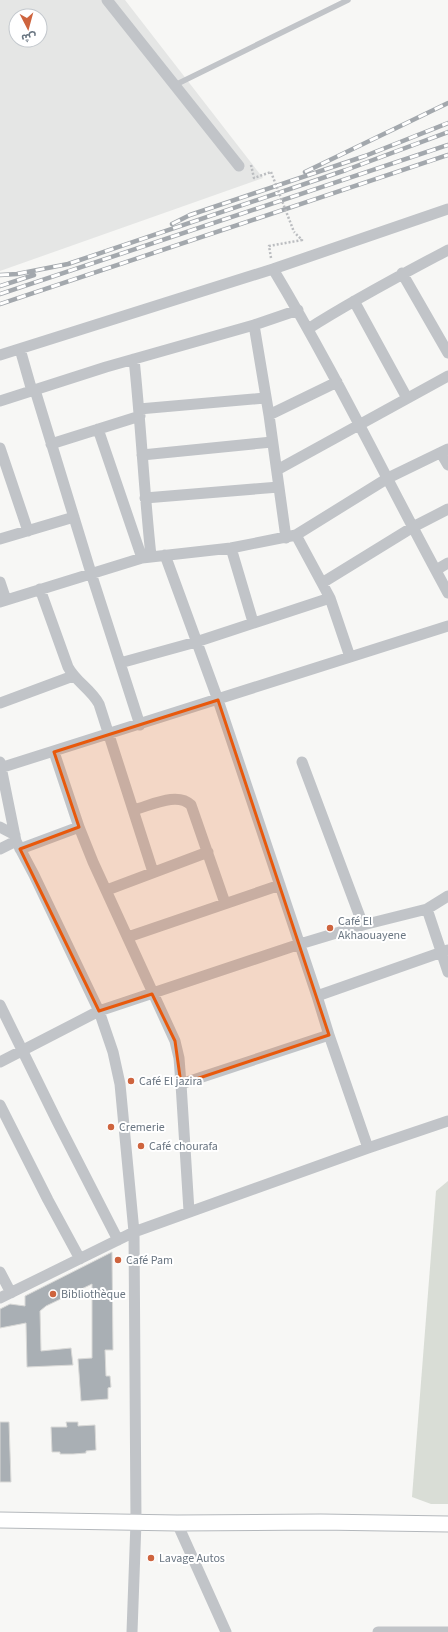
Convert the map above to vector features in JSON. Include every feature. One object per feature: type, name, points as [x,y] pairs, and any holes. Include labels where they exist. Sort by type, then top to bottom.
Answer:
[{"type":"main road","points":[[0,1520],[177,1523],[321,1522],[448,1524]]},
{"type":"street","points":[[107,0],[239,166]]},
{"type":"street","points":[[0,355],[273,269],[448,209]]},
{"type":"street","points":[[308,329],[402,273],[448,251]]},
{"type":"street","points":[[273,269],[298,310],[337,382],[448,593]]},
{"type":"street","points":[[402,273],[448,353]]},
{"type":"street","points":[[354,302],[407,398]]},
{"type":"street","points":[[0,402],[134,359],[254,325],[298,310]]},
{"type":"street","points":[[254,325],[279,487],[291,536],[322,583],[330,598],[350,657]]},
{"type":"street","points":[[20,349],[140,725]]},
{"type":"street","points":[[134,359],[145,498],[147,557]]},
{"type":"street","points":[[277,470],[448,376]]},
{"type":"street","points":[[269,415],[337,382]]},
{"type":"street","points":[[51,444],[98,429],[139,413],[265,398]]},
{"type":"street","points":[[98,429],[147,557]]},
{"type":"street","points":[[142,455],[272,442]]},
{"type":"street","points":[[0,448],[28,531]]},
{"type":"street","points":[[0,582],[3,601],[147,557],[231,548],[291,536],[388,478],[444,451],[448,465]]},
{"type":"street","points":[[145,498],[279,487]]},
{"type":"street","points":[[322,583],[413,527],[448,509]]},
{"type":"street","points":[[0,539],[74,517]]},
{"type":"street","points":[[231,548],[253,622]]},
{"type":"street","points":[[165,555],[218,700],[368,1148]]},
{"type":"street","points":[[436,570],[448,563]]},
{"type":"street","points":[[40,589],[62,652],[73,676],[89,689],[99,704],[153,872]]},
{"type":"street","points":[[120,663],[196,642],[253,622],[330,598]]},
{"type":"street","points":[[132,1632],[136,1522],[134,1232],[120,1084],[113,1052],[99,1011],[17,842],[1,766],[109,735],[448,626]]},
{"type":"street","points":[[0,703],[73,676]]},
{"type":"street","points":[[54,752],[79,827],[93,862],[107,890],[152,994],[175,1041],[181,1084],[189,1211]]},
{"type":"street","points":[[302,762],[363,924]]},
{"type":"street","points":[[133,810],[176,799],[187,801],[191,805],[225,903]]},
{"type":"street","points":[[0,827],[17,842]]},
{"type":"street","points":[[0,850],[17,842],[79,827]]},
{"type":"street","points":[[107,890],[208,852]]},
{"type":"street","points":[[128,937],[280,884]]},
{"type":"street","points":[[0,1062],[99,1011],[363,924],[427,909],[448,896]]},
{"type":"street","points":[[427,909],[444,951],[448,972]]},
{"type":"street","points":[[317,996],[444,951]]},
{"type":"street","points":[[0,1005],[84,1176],[118,1240]]},
{"type":"street","points":[[181,1084],[329,1035]]},
{"type":"street","points":[[0,1105],[80,1259]]},
{"type":"street","points":[[0,1298],[134,1232],[189,1211],[448,1121]]},
{"type":"street","points":[[0,1272],[11,1293]]},
{"type":"street","points":[[177,1523],[226,1632]]},
{"type":"street","points":[[378,1632],[448,1632]]},
{"type":"lane","points":[[175,85],[348,0]]},
{"type":"path","points":[[251,165],[254,178],[271,172],[294,232],[302,240],[269,246]]},
{"type":"highlighted area","points":[[218,700],[329,1035],[181,1084],[175,1041],[152,994],[99,1011],[20,849],[79,827],[54,752]]},
{"type":"shaded area","points":[[0,0],[125,0],[263,178],[0,271]]},
{"type":"shaded area","points":[[448,1181],[448,1504],[431,1504],[412,1497],[436,1191]]},
{"type":"building","points":[[112,1252],[113,1350],[105,1350],[106,1376],[110,1376],[111,1387],[108,1388],[108,1399],[81,1401],[78,1359],[92,1358],[92,1284],[46,1306],[40,1311],[41,1351],[71,1348],[73,1365],[27,1367],[26,1323],[0,1328],[0,1309],[10,1304],[25,1306],[25,1296]]},
{"type":"building","points":[[0,1422],[9,1422],[11,1482],[0,1482]]},
{"type":"building","points":[[66,1422],[78,1422],[78,1426],[95,1425],[96,1450],[86,1451],[86,1453],[73,1454],[60,1454],[60,1452],[52,1452],[51,1427],[67,1427]]},
{"type":"railway","points":[[305,172],[448,103]]},
{"type":"railway","points":[[172,224],[190,215],[365,156],[448,123]]},
{"type":"railway","points":[[0,275],[17,274],[68,264],[346,170],[448,132]]},
{"type":"railway","points":[[0,294],[448,145]]},
{"type":"railway","points":[[0,304],[448,155]]},
{"type":"railway","points":[[0,286],[34,275]]},
{"type":"place","name":"Café El Akhaouayene","points":[[330,928]]},
{"type":"place","name":"Café El jazira","points":[[131,1081]]},
{"type":"place","name":"Cremerie","points":[[111,1127]]},
{"type":"place","name":"Café chourafa","points":[[141,1146]]},
{"type":"place","name":"Café Pam","points":[[118,1260]]},
{"type":"place","name":"Bibliothèque","points":[[53,1294]]},
{"type":"place","name":"Lavage Autos","points":[[151,1558]]}]
